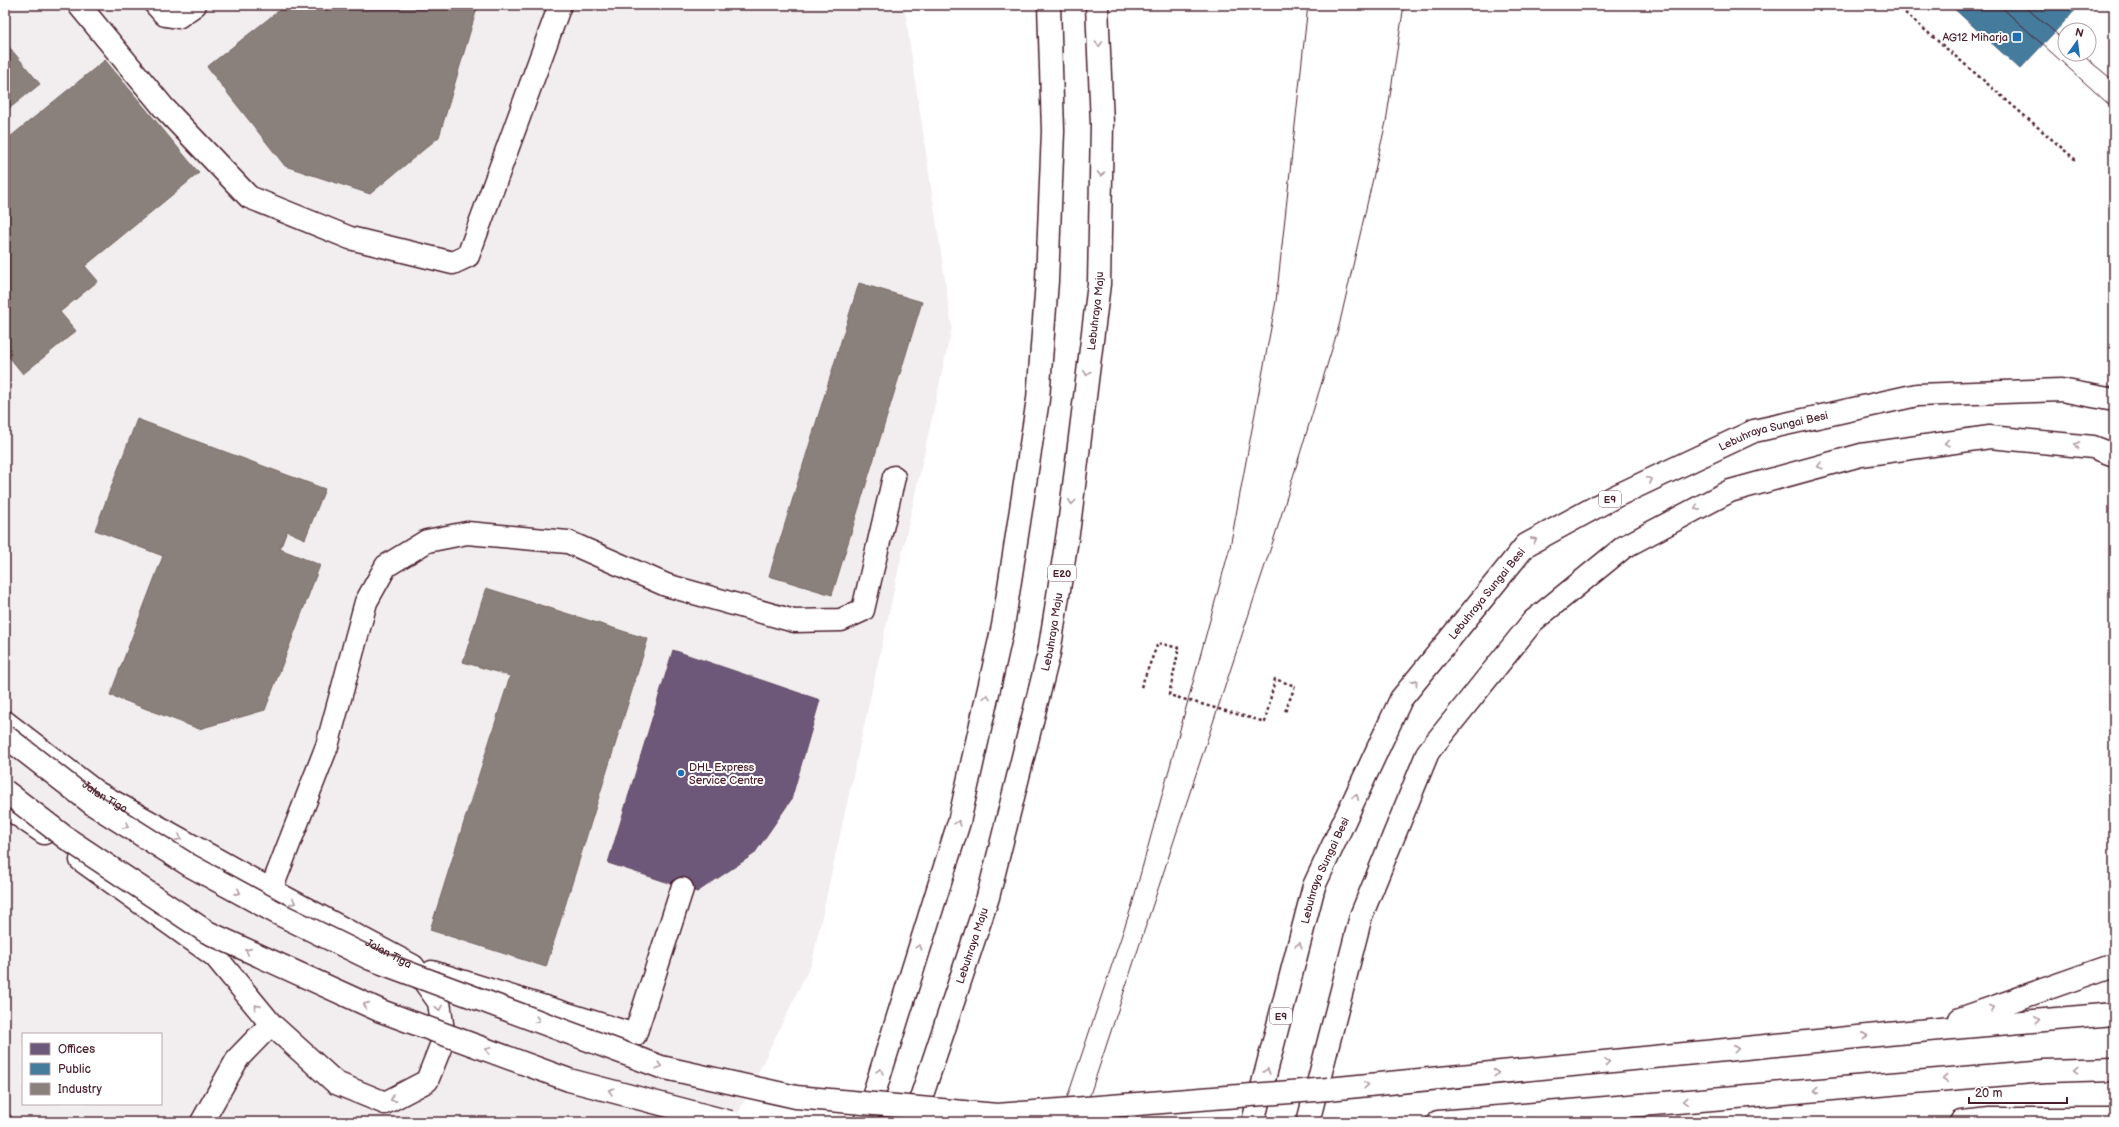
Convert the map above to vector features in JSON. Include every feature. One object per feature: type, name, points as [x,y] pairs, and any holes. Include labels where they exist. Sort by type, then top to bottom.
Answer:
[{"type":"main road","points":[[79,5],[164,108],[249,197],[350,238],[453,263],[468,256],[560,5]]},
{"type":"main road","points":[[156,5],[165,15],[178,17],[195,5]]},
{"type":"main road","points":[[865,1122],[959,822],[1003,626],[1038,399],[1047,281],[1053,131],[1049,5]]},
{"type":"main road","name":"Lebuhraya Maju","points":[[913,1122],[988,897],[1049,653],[1069,526],[1099,284],[1102,124],[1097,5]]},
{"type":"main road","name":"Lebuhraya Sungai Besi","points":[[1253,1122],[1314,886],[1401,699],[1526,544],[1614,497],[1754,431],[1917,395],[2061,390],[2114,400]]},
{"type":"main road","points":[[1308,1122],[1361,916],[1428,752],[1533,621],[1624,547],[1730,491],[1860,455],[1990,437],[2093,447],[2114,455]]},
{"type":"main road","points":[[271,890],[327,746],[366,602],[386,566],[427,541],[467,533],[568,542],[666,585],[794,621],[841,620],[863,610],[894,477]]},
{"type":"main road","name":"Jalan Tiga","points":[[5,722],[96,792],[271,890],[413,966],[439,1002],[444,1038],[427,1081],[385,1104],[336,1083],[271,1024],[215,956],[5,806]]},
{"type":"main road","points":[[5,736],[94,805],[189,865],[279,914],[371,959],[661,1067],[796,1096],[997,1115],[1320,1090],[1929,1030],[2114,1014]]},
{"type":"main road","points":[[5,791],[66,838],[207,932],[381,1011],[569,1080],[730,1122]]},
{"type":"main road","points":[[413,966],[635,1035],[682,890]]},
{"type":"main road","points":[[1929,1030],[2114,965]]},
{"type":"main road","points":[[202,1122],[238,1058],[271,1024]]},
{"type":"main road","points":[[1438,1122],[2045,1071],[2114,1069]]},
{"type":"main road","points":[[1961,1122],[1990,1119],[2114,1119]]},
{"type":"path","points":[[1896,5],[2077,161]]},
{"type":"path","points":[[1141,687],[1158,643],[1179,648],[1169,695],[1265,722],[1276,679],[1295,686],[1285,712]]},
{"type":"shaded area","points":[[5,5],[904,5],[952,327],[812,962],[734,1122],[5,1122]]},
{"type":"building: Offices","points":[[673,650],[820,700],[791,800],[754,854],[697,892],[608,863]]},
{"type":"building: Public","name":"AG12 Miharja","points":[[1950,5],[2078,5],[2079,6],[2064,22],[2057,22],[2057,29],[2020,69]]},
{"type":"building: Industry","points":[[286,5],[478,5],[439,137],[370,194],[285,166],[207,67]]},
{"type":"building: Industry","points":[[5,42],[40,84],[5,112]]},
{"type":"building: Industry","points":[[105,60],[199,173],[85,266],[98,281],[60,312],[76,331],[23,374],[5,352],[5,141]]},
{"type":"building: Industry","points":[[859,283],[922,302],[832,595],[769,576]]},
{"type":"building: Industry","points":[[137,419],[325,489],[305,539],[287,531],[280,549],[320,565],[265,710],[199,729],[110,695],[163,556],[95,530]]},
{"type":"building: Industry","points":[[486,588],[648,639],[546,967],[430,930],[510,676],[463,662]]},
{"type":"building: Industry","points":[[5,1108],[16,1122],[5,1122]]},
{"type":"tram line","points":[[1059,1122],[1132,905],[1230,547],[1276,301],[1308,5]]},
{"type":"tram line","points":[[1081,1122],[1278,526],[1339,326],[1386,122],[1404,5]]},
{"type":"tram line","points":[[1999,5],[2114,109]]},
{"type":"tram line","points":[[2023,5],[2057,34]]},
{"type":"tram line","points":[[2091,62],[2114,81]]},
{"type":"place","name":"AG12 Miharja","points":[[2017,37]]},
{"type":"place","name":"DHL Express Service Centre","points":[[681,773]]}]
